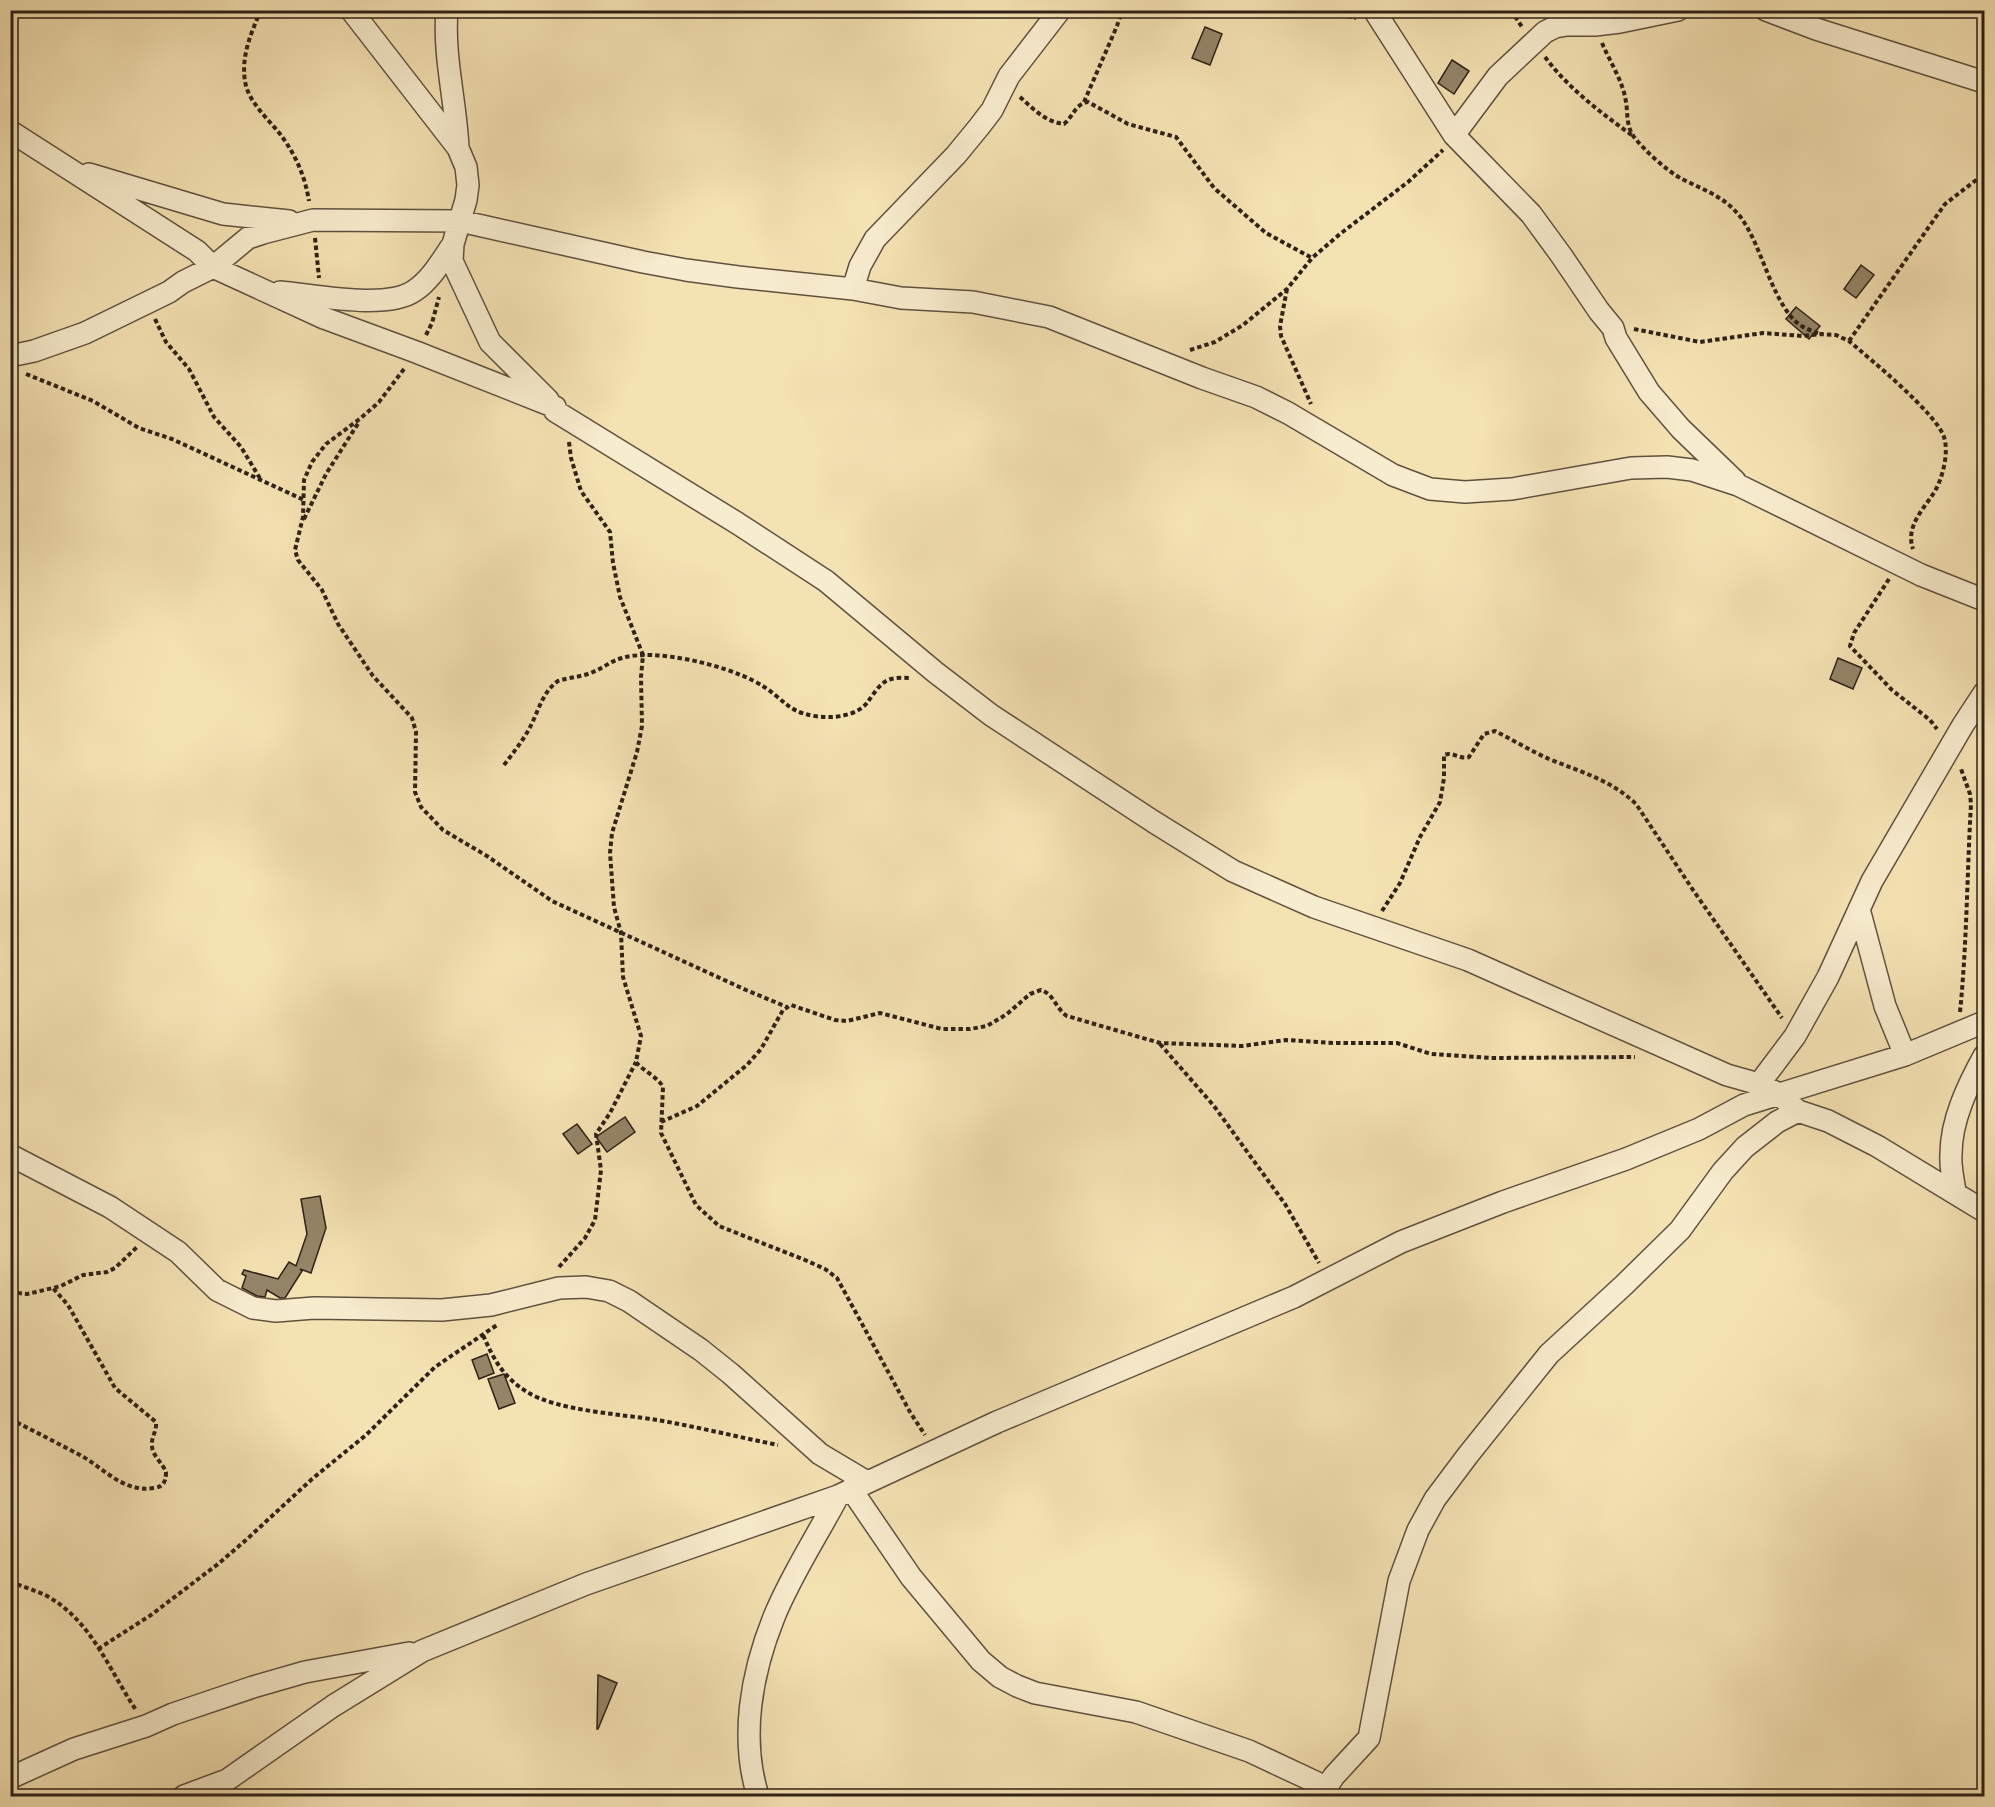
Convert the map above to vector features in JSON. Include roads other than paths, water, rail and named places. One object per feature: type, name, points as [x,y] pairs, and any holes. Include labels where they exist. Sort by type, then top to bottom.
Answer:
[{"type":"street","points":[[265,290],[364,300],[395,299],[414,291],[453,253],[468,185],[466,167],[458,148],[351,10]]},
{"type":"street","points":[[447,10],[447,47],[456,113],[458,148]]},
{"type":"street","points":[[854,289],[860,266],[875,239],[980,127],[1022,57],[1060,10]]},
{"type":"street","points":[[1454,135],[1498,76],[1545,32],[1555,27],[1620,22],[1678,10]]},
{"type":"street","points":[[1766,10],[1816,29],[1984,81]]},
{"type":"street","points":[[1378,16],[1454,135],[1531,214],[1613,328],[1616,338],[1649,392],[1681,429],[1738,485]]},
{"type":"street","points":[[14,138],[64,166],[197,251],[213,267],[324,318],[416,352],[560,412],[826,581],[935,672],[991,715],[1233,871],[1314,907],[1468,960],[1727,1075],[1768,1089],[1798,1111],[1828,1121],[1877,1146],[1955,1191],[1984,1211]]},
{"type":"street","points":[[64,166],[223,214],[308,221],[460,220],[643,262],[738,277],[854,289],[901,298],[973,302],[1049,317],[1256,397],[1288,413],[1393,475],[1430,489],[1465,492],[1512,489],[1631,468],[1667,467],[1692,470],[1738,485],[1921,575],[1984,600]]},
{"type":"street","points":[[15,364],[34,351],[84,333],[213,267],[248,238],[308,221]]},
{"type":"street","points":[[453,253],[490,342],[560,412]]},
{"type":"street","points":[[1768,1089],[1828,977],[1872,881],[1984,693]]},
{"type":"street","points":[[1859,909],[1885,1006],[1905,1055]]},
{"type":"street","points":[[184,1797],[227,1780],[333,1706],[422,1651],[586,1584],[852,1489],[997,1422],[1294,1297],[1401,1242],[1503,1202],[1626,1159],[1699,1129],[1744,1105],[1768,1089],[1905,1055],[1984,1022]]},
{"type":"street","points":[[1955,1191],[1951,1153],[1957,1116],[1971,1079],[1984,1056]]},
{"type":"street","points":[[10,1155],[110,1206],[178,1252],[217,1290],[237,1301],[266,1311],[314,1308],[442,1310],[491,1305],[543,1291],[586,1287],[609,1291],[628,1301],[701,1350],[820,1454],[852,1489],[911,1577],[981,1661],[1000,1677],[1035,1693],[1136,1712],[1249,1751],[1324,1792],[1334,1776],[1369,1738],[1399,1581],[1418,1530],[1435,1499],[1549,1354],[1680,1230],[1723,1171],[1745,1147],[1777,1122],[1798,1111]]},
{"type":"street","points":[[758,1797],[749,1762],[748,1727],[750,1704],[761,1658],[774,1618],[852,1489]]},
{"type":"street","points":[[10,1778],[74,1749],[304,1672],[422,1651]]}]
